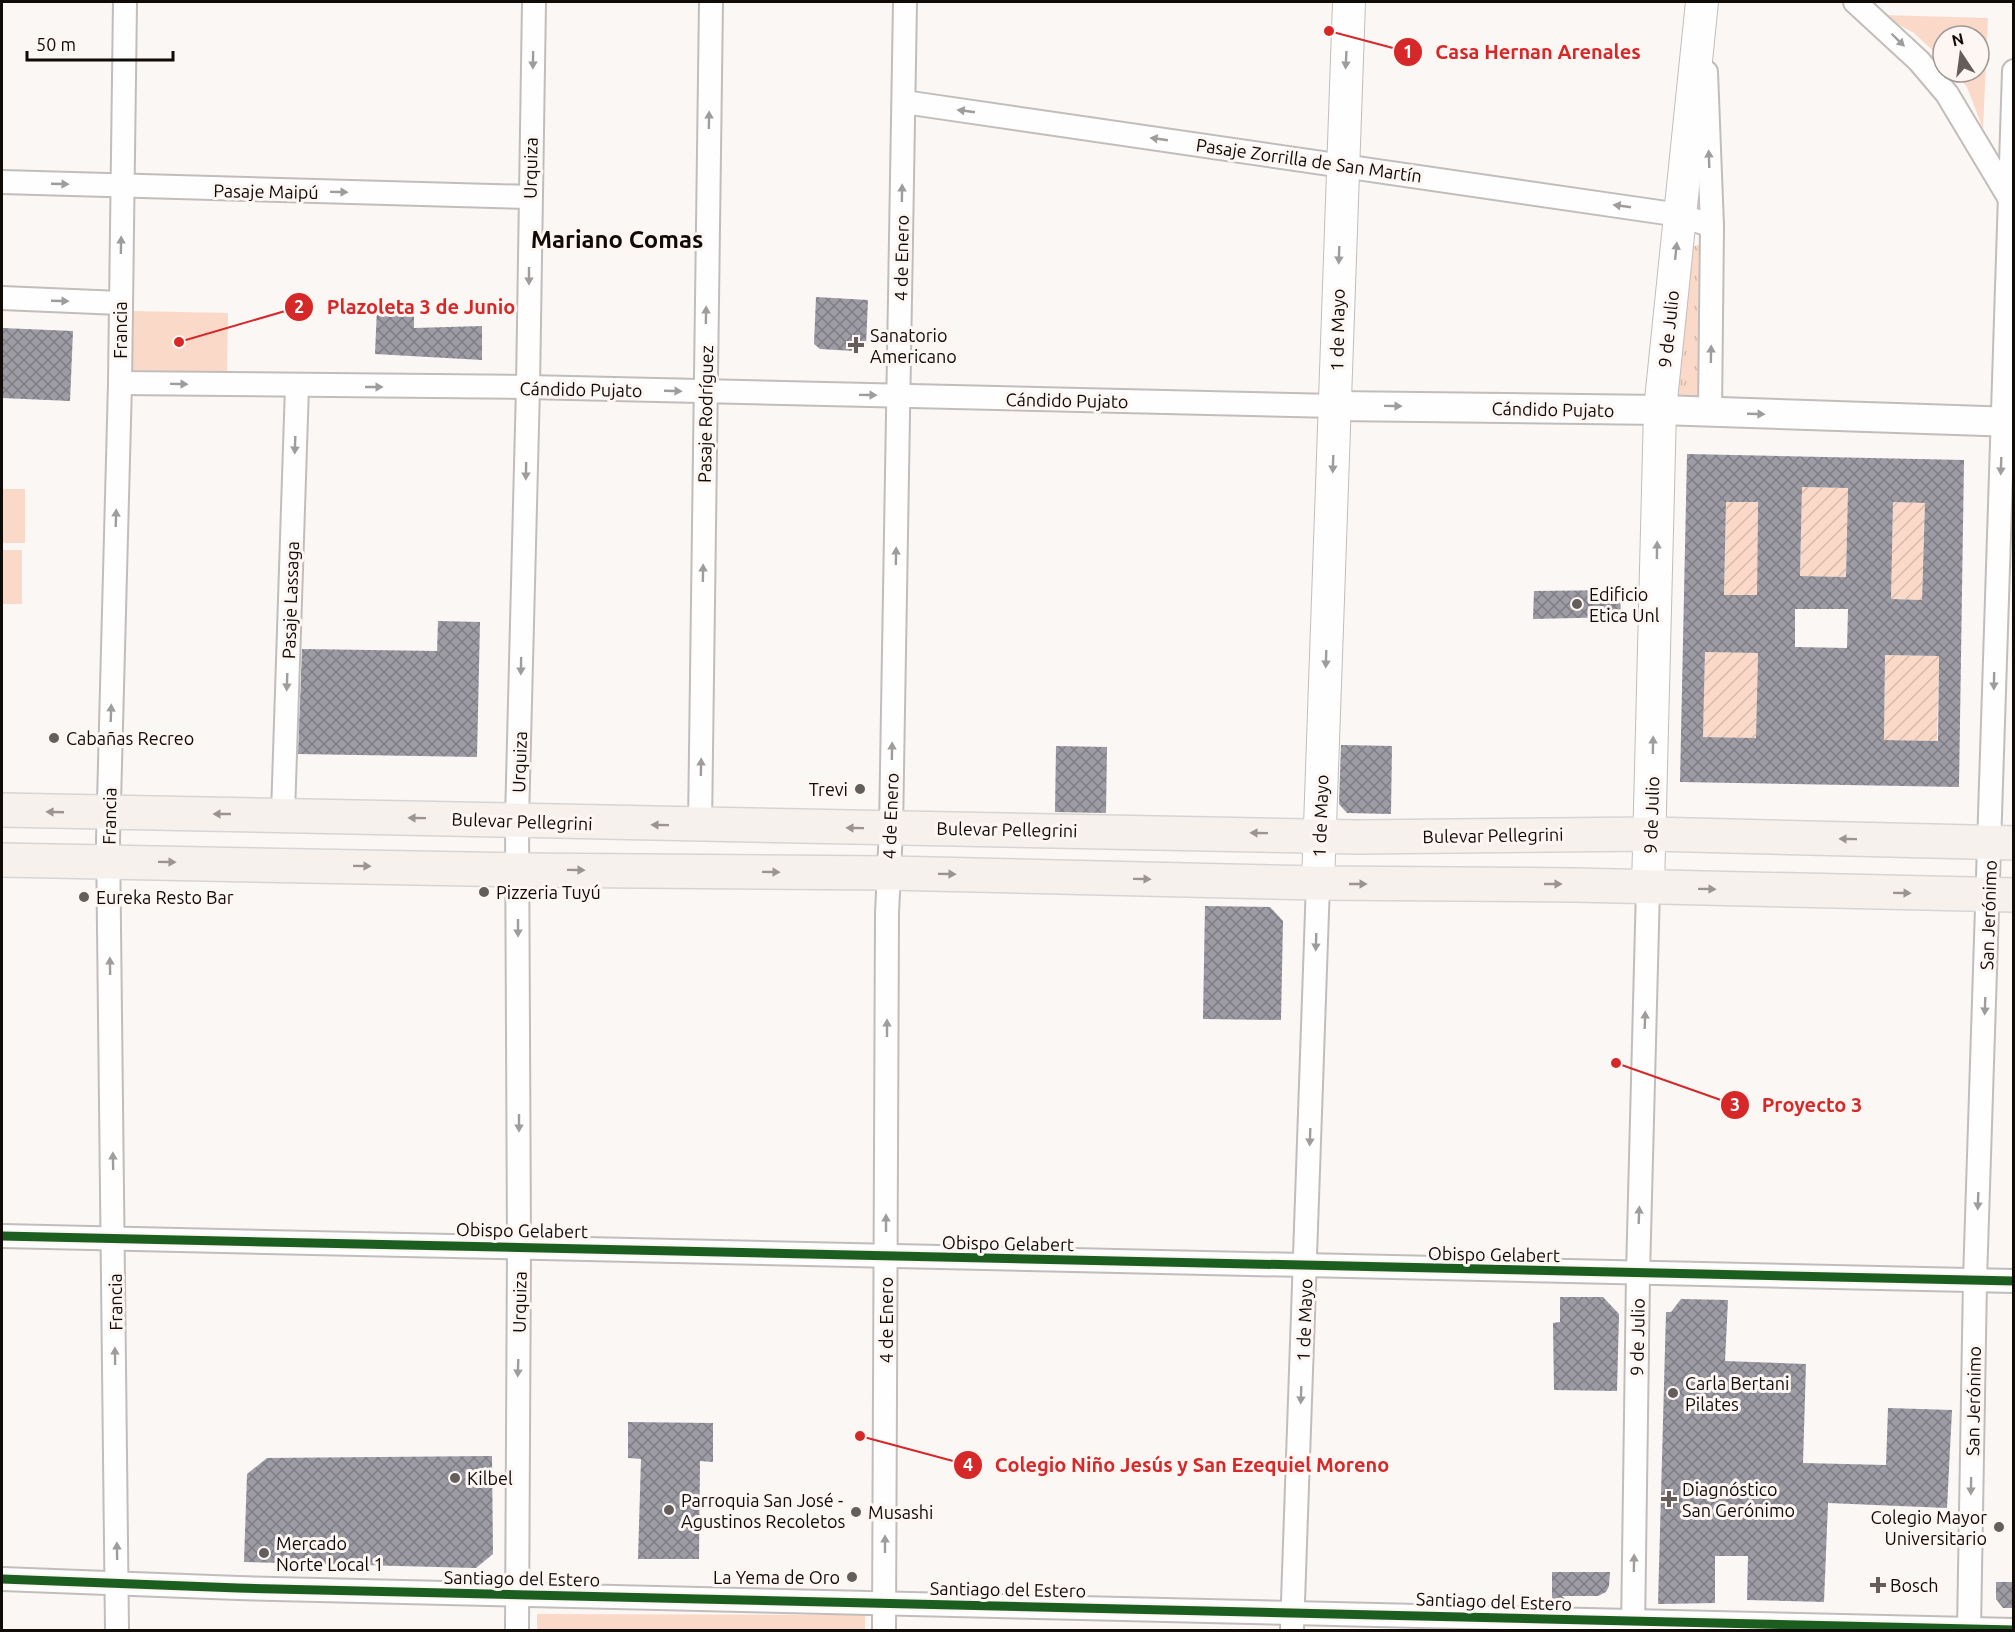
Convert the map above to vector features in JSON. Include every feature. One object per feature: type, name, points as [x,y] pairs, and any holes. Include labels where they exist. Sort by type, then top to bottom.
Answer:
[{"type":"main road","name":"1 de Mayo","points":[[1318,883],[1348,2]]},
{"type":"main road","name":"9 de Julio","points":[[1648,888],[1660,410],[1703,2]]},
{"type":"main road","name":"Bulevar Pellegrini","points":[[2,810],[283,814],[700,826],[1318,834],[1369,837],[1650,834],[2002,843]]},
{"type":"main road","points":[[2,860],[518,870],[888,873],[1318,883],[1575,885],[2001,895]]},
{"type":"street","name":"Francia","points":[[117,1630],[108,813],[120,383],[125,2]]},
{"type":"street","name":"Urquiza","points":[[517,1630],[519,1246],[517,820],[528,387],[534,2]]},
{"type":"street","name":"Pasaje Rodríguez","points":[[700,826],[711,2]]},
{"type":"street","name":"4 de Enero","points":[[884,1630],[888,873],[891,829],[905,2]]},
{"type":"street","name":"9 de Julio","points":[[1703,2],[1712,226],[1710,413]]},
{"type":"street","points":[[1855,2],[1919,61],[1947,94],[2010,200]]},
{"type":"street","name":"San Jerónimo","points":[[1969,1630],[1975,1280],[2001,895],[2013,71]]},
{"type":"street","name":"Pasaje Zorrilla de San Martín","points":[[904,102],[1680,215],[1712,226]]},
{"type":"street","name":"Pasaje Maipú","points":[[2,182],[530,197]]},
{"type":"street","points":[[2,298],[120,303]]},
{"type":"street","name":"Cándido Pujato","points":[[120,383],[528,387],[1335,406],[1660,410],[2008,422]]},
{"type":"street","name":"Pasaje Lassaga","points":[[283,814],[297,386]]},
{"type":"street","name":"1 de Mayo","points":[[1293,1621],[1318,883]]},
{"type":"street","name":"9 de Julio","points":[[1633,1626],[1638,1274],[1648,888]]},
{"type":"street","name":"Obispo Gelabert","points":[[2,1236],[519,1246],[1306,1267],[2013,1281]]},
{"type":"street","name":"Santiago del Estero","points":[[2,1579],[885,1602],[1293,1621],[2013,1630]]},
{"type":"green space","points":[[1881,15],[1988,18],[1988,24],[1931,24],[1931,49],[1914,33]]},
{"type":"green space","points":[[1964,84],[1985,84],[1983,129]]},
{"type":"green space","points":[[1698,245],[1704,247],[1704,405],[1674,405],[1692,247]]},
{"type":"green space","points":[[131,311],[228,313],[227,372],[130,370]]},
{"type":"green space","points":[[1802,487],[1848,488],[1846,577],[1800,576]]},
{"type":"green space","points":[[2,489],[25,489],[25,543],[2,543]]},
{"type":"green space","points":[[1726,502],[1758,502],[1757,595],[1724,595]]},
{"type":"green space","points":[[1893,502],[1925,503],[1922,600],[1891,599]]},
{"type":"green space","points":[[2,550],[22,550],[22,604],[2,604]]},
{"type":"green space","points":[[1705,652],[1758,653],[1756,738],[1703,737]]},
{"type":"green space","points":[[1885,655],[1939,656],[1937,741],[1884,740]]},
{"type":"green space","points":[[537,1614],[865,1615],[865,1630],[537,1630]]},
{"type":"building","points":[[816,297],[868,300],[866,345],[852,345],[854,351],[820,349],[814,344]]},
{"type":"building","points":[[414,305],[414,328],[482,326],[482,360],[375,354],[377,308]]},
{"type":"building","points":[[2,328],[73,331],[70,401],[2,398]]},
{"type":"building","points":[[1687,454],[1964,460],[1959,787],[1680,782]],"holes":[[[1802,487],[1848,488],[1846,577],[1800,576]],[[1726,502],[1758,502],[1757,595],[1724,595]],[[1893,502],[1925,503],[1922,600],[1891,599]],[[1795,609],[1848,609],[1847,648],[1795,647]],[[1705,652],[1758,653],[1756,738],[1703,737]],[[1885,655],[1939,656],[1938,741],[1884,740]]]},
{"type":"building","name":"Edificio Etica Unl","points":[[1620,590],[1621,617],[1533,619],[1534,591]]},
{"type":"building","points":[[438,621],[480,622],[477,757],[298,754],[302,649],[437,651]]},
{"type":"building","points":[[1341,745],[1392,746],[1391,814],[1347,813],[1339,804]]},
{"type":"building","points":[[1056,746],[1107,747],[1106,813],[1055,812]]},
{"type":"building","points":[[1205,906],[1270,907],[1283,921],[1281,1020],[1203,1019]]},
{"type":"building","points":[[1560,1297],[1603,1297],[1619,1314],[1617,1391],[1554,1390],[1553,1323],[1560,1322]]},
{"type":"building","points":[[1681,1299],[1728,1300],[1725,1361],[1806,1364],[1803,1463],[1886,1465],[1888,1408],[1952,1410],[1947,1508],[1828,1503],[1824,1602],[1747,1600],[1748,1556],[1715,1556],[1715,1603],[1658,1604],[1666,1312],[1671,1312]]},
{"type":"building","name":"Parroquia San José - Agustinos Recoletos","points":[[628,1422],[713,1423],[713,1462],[700,1461],[699,1559],[638,1559],[641,1459],[628,1458]]},
{"type":"building","points":[[492,1456],[493,1554],[476,1568],[244,1562],[247,1474],[267,1458]]},
{"type":"building","points":[[1552,1572],[1610,1572],[1609,1586],[1606,1592],[1598,1596],[1562,1596],[1573,1606],[1552,1606]]},
{"type":"building","points":[[1996,1582],[2013,1582],[2013,1608],[2003,1608],[1996,1599]]},
{"type":"cycle path","points":[[2,1236],[2014,1281]]},
{"type":"cycle path","points":[[2,1579],[238,1588],[2014,1630]]},
{"type":"place","name":"Casa Hernan Arenales","points":[[1329,31]]},
{"type":"place","name":"Plazoleta 3 de Junio","points":[[179,342]]},
{"type":"place","name":"Sanatorio Americano","points":[[856,345]]},
{"type":"place","name":"Edificio Etica Unl","points":[[1577,604]]},
{"type":"place","name":"Cabañas Recreo","points":[[54,738]]},
{"type":"place","name":"Trevi","points":[[860,789]]},
{"type":"place","name":"Pizzeria Tuyú","points":[[484,892]]},
{"type":"place","name":"Eureka Resto Bar","points":[[84,897]]},
{"type":"place","name":"Proyecto 3","points":[[1616,1063]]},
{"type":"place","name":"Carla Bertani Pilates","points":[[1673,1393]]},
{"type":"place","name":"Colegio Niño Jesús y San Ezequiel Moreno","points":[[860,1436]]},
{"type":"place","name":"Kilbel","points":[[455,1478]]},
{"type":"place","name":"Diagnóstico San Gerónimo","points":[[1669,1499]]},
{"type":"place","name":"Parroquia San José - Agustinos Recoletos","points":[[669,1510]]},
{"type":"place","name":"Musashi","points":[[856,1512]]},
{"type":"place","name":"Colegio Mayor Universitario","points":[[1999,1527]]},
{"type":"place","name":"Mercado Norte Local 1","points":[[264,1553]]},
{"type":"place","name":"La Yema de Oro","points":[[852,1577]]},
{"type":"place","name":"Bosch","points":[[1878,1585]]},
{"type":"district","name":"Mariano Comas","points":[[617,239]]}]
